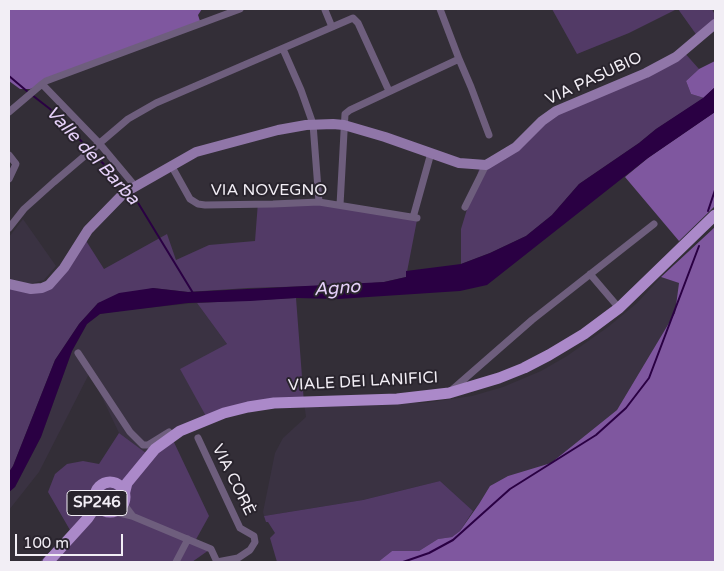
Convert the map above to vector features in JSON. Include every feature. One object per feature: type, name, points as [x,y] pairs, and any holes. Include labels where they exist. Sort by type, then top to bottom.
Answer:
[{"type":"main road","name":"VIA PASUBIO","points":[[486,165],[516,147],[542,121],[556,111],[646,73],[676,57],[715,24]]},
{"type":"main road","points":[[9,284],[31,289],[49,285],[64,268],[88,230],[130,189],[171,165],[196,152],[214,146],[278,130],[313,124],[344,125],[459,163],[486,165]]},
{"type":"main road","name":"VIALE DEI LANIFICI","points":[[48,562],[77,532],[99,514],[122,506],[127,483],[156,448],[171,437],[211,418],[248,407],[274,403],[397,399],[449,393],[499,378],[524,368],[584,334],[619,308],[715,215]]},
{"type":"main road","name":"VIALE DEI LANIFICI","points":[[77,532],[92,512],[96,501],[96,493],[100,486],[120,480],[147,458]]},
{"type":"main road","name":"SP246","points":[[112,482],[121,487],[124,497]]},
{"type":"main road","name":"SP246","points":[[96,501],[102,509],[108,511]]},
{"type":"street","points":[[9,112],[46,81],[240,9]]},
{"type":"street","points":[[440,9],[489,135]]},
{"type":"street","points":[[325,10],[332,27]]},
{"type":"street","points":[[9,228],[24,209],[128,118],[156,103],[353,18],[358,23],[389,91]]},
{"type":"street","points":[[282,49],[301,90],[313,124],[319,202]]},
{"type":"street","points":[[340,205],[345,114],[376,97],[459,59]]},
{"type":"street","points":[[42,84],[97,145],[130,189]]},
{"type":"street","name":"VIA NOVEGNO","points":[[171,165],[190,199],[198,204],[319,202],[415,216],[431,153]]},
{"type":"street","points":[[9,155],[16,164],[9,179]]},
{"type":"street","points":[[465,207],[486,165]]},
{"type":"street","points":[[449,393],[532,320],[654,224]]},
{"type":"street","points":[[590,274],[619,308]]},
{"type":"street","points":[[78,353],[130,432],[144,446],[168,432],[171,437]]},
{"type":"street","name":"VIA CORÈ","points":[[198,438],[240,528],[254,536],[255,542],[250,550],[238,558],[217,562]]},
{"type":"street","points":[[124,497],[126,506],[132,516]]},
{"type":"street","points":[[108,511],[132,516],[212,549],[217,562]]},
{"type":"street","points":[[176,562],[188,539]]},
{"type":"shaded area","points":[[9,9],[202,9],[198,15],[201,24],[30,89],[20,89],[9,81]]},
{"type":"shaded area","points":[[552,9],[677,9],[629,33],[577,54]]},
{"type":"shaded area","points":[[678,9],[712,9],[715,15],[715,23],[698,37]]},
{"type":"shaded area","points":[[683,51],[699,69],[686,81],[691,94],[704,98],[656,129],[639,143],[579,184],[552,215],[526,236],[461,264],[461,229],[481,163],[501,157],[555,111]]},
{"type":"shaded area","points":[[715,61],[715,87],[704,98],[691,94],[686,81],[699,69]]},
{"type":"shaded area","points":[[715,112],[715,206],[679,241],[625,177],[648,158]]},
{"type":"shaded area","points":[[296,201],[417,220],[406,277],[384,282],[348,285],[188,292],[153,288],[98,303],[79,324],[55,360],[9,472],[9,284],[42,287],[60,273],[83,236],[104,269],[167,234],[176,260],[209,245],[255,241],[258,202]]},
{"type":"shaded area","points":[[23,219],[56,266],[44,280],[30,284],[9,282],[9,237]]},
{"type":"shaded area","points":[[715,227],[715,562],[378,562],[392,551],[419,551],[438,539],[452,537],[460,531],[490,486],[508,476],[551,463],[617,410],[675,313],[679,283],[661,277]]},
{"type":"shaded area","points":[[661,277],[679,283],[675,313],[617,410],[551,463],[508,476],[490,486],[473,511],[440,481],[363,500],[264,516],[263,512],[275,453],[283,438],[306,417],[304,403],[387,401],[424,403],[472,396],[503,387],[541,371],[567,356],[608,327],[637,303]]},
{"type":"shaded area","points":[[296,298],[304,403],[207,418],[180,369],[227,344],[197,303]]},
{"type":"shaded area","points":[[197,303],[227,344],[207,418],[146,453],[119,433],[90,372],[39,472],[9,510],[9,492],[15,487],[41,437],[72,351],[87,324],[100,314]]},
{"type":"shaded area","points":[[119,433],[146,453],[171,436],[209,516],[194,543],[209,550],[192,562],[40,562],[47,554],[74,537],[48,492],[55,474],[67,464],[83,461],[99,464]]},
{"type":"shaded area","points":[[440,481],[473,511],[460,531],[452,537],[438,539],[419,551],[392,551],[378,562],[277,562],[270,538],[275,533],[268,522],[266,522],[264,516],[363,500]]},
{"type":"water","name":"Agno","points":[[715,87],[715,112],[648,158],[487,285],[460,291],[338,299],[296,298],[188,303],[100,314],[87,324],[72,351],[41,437],[15,487],[9,492],[9,472],[55,360],[79,324],[98,303],[119,293],[153,288],[188,292],[384,282],[406,277],[406,271],[461,264],[526,236],[552,215],[579,184],[703,98]]},
{"type":"waterway","name":"Valle del Barba","points":[[9,76],[28,92]]},
{"type":"waterway","name":"Valle del Barba","points":[[32,95],[50,109],[127,188]]},
{"type":"waterway","points":[[708,211],[715,190]]},
{"type":"waterway","name":"Valle del Barba","points":[[132,193],[193,293]]},
{"type":"waterway","points":[[403,562],[429,553],[453,540],[510,489],[596,435],[626,408],[649,378],[699,246]]}]
